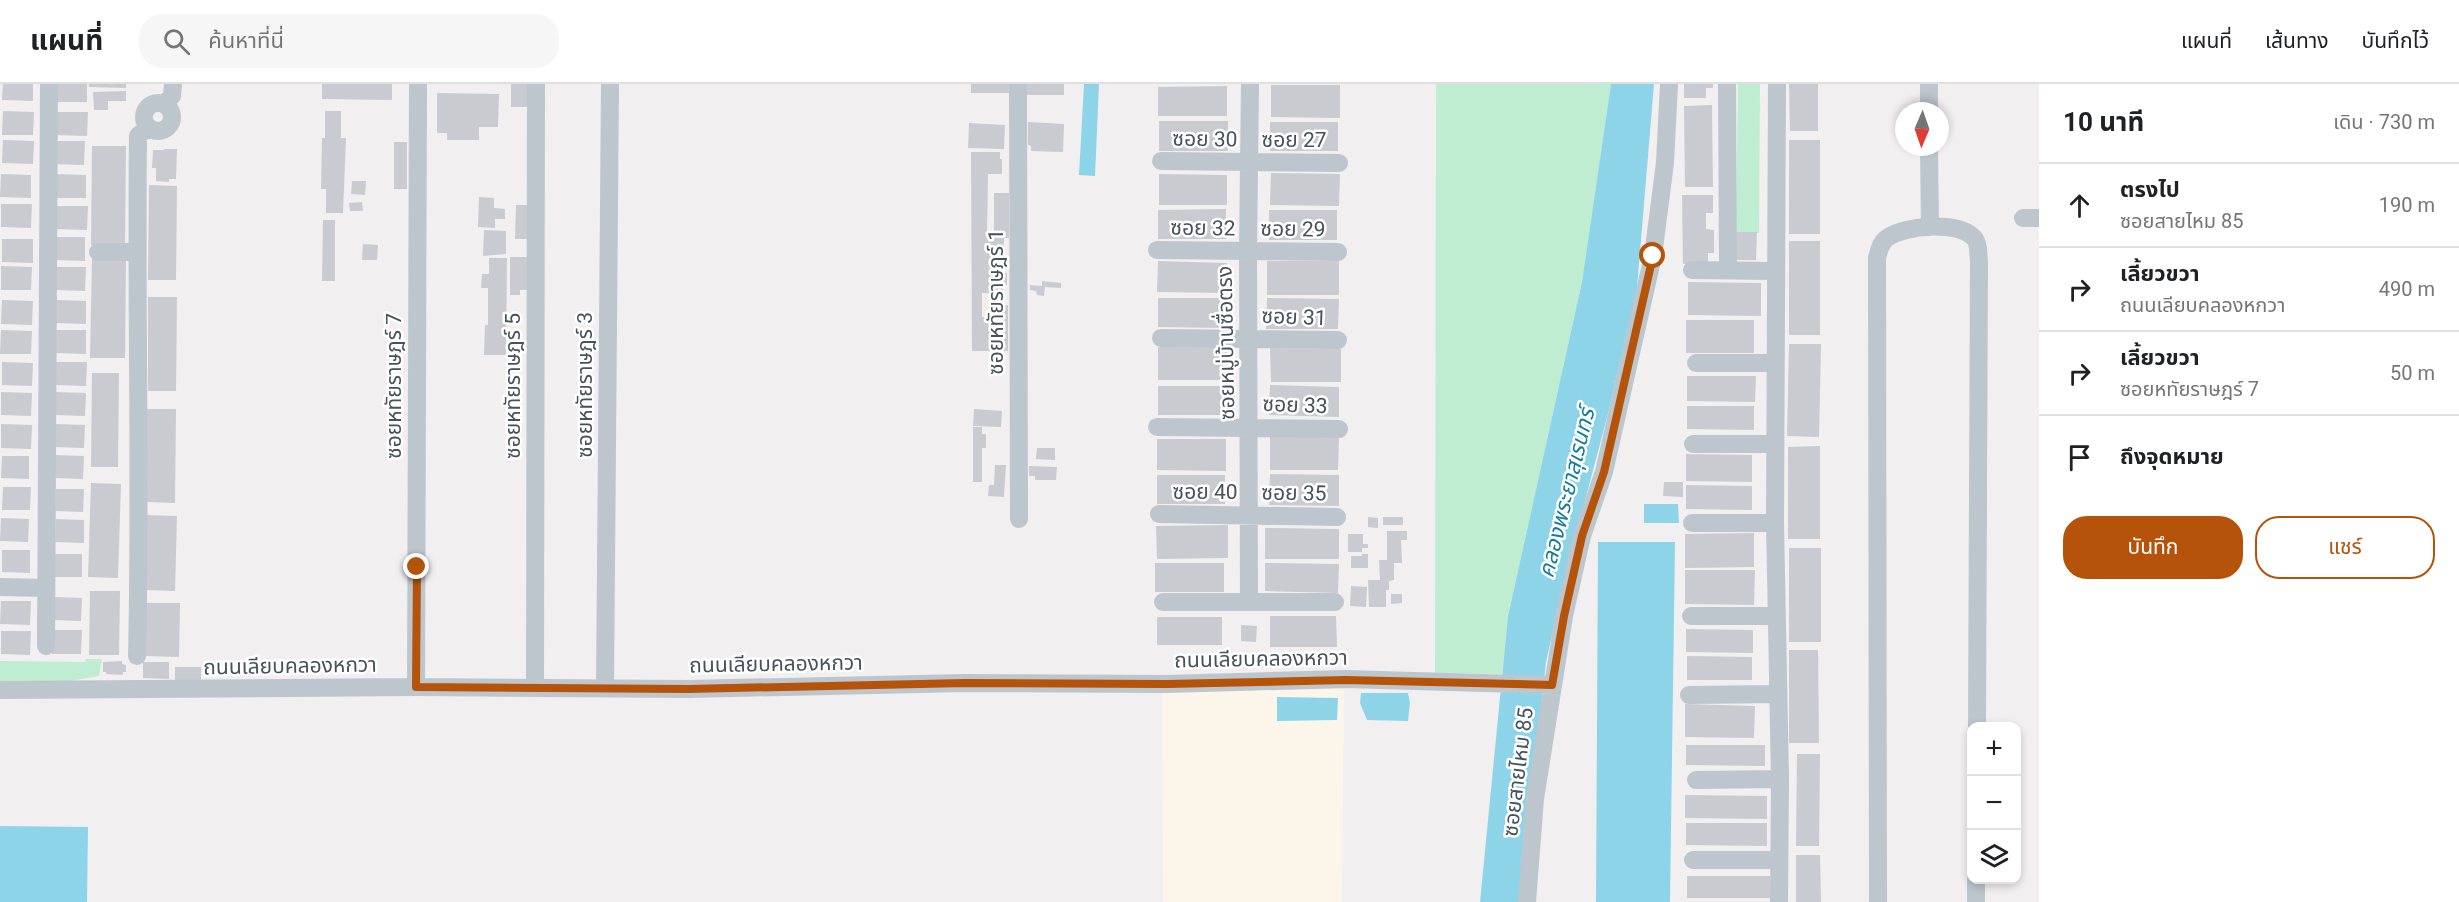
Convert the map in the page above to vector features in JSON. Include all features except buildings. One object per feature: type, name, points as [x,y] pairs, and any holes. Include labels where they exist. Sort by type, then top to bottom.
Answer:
[{"type":"street","points":[[46,646],[49,84]]},
{"type":"street","points":[[136,656],[138,136],[148,127],[144,119],[147,109],[154,104],[164,104],[172,96],[173,84]]},
{"type":"street","name":"ซอยหทัยราษฎร์ 7","points":[[416,687],[418,84]]},
{"type":"street","name":"ซอยหทัยราษฎร์ 5","points":[[535,688],[536,84]]},
{"type":"street","name":"ซอยหทัยราษฎร์ 3","points":[[605,687],[610,84]]},
{"type":"street","name":"ซอยหทัยราษฎร์ 1","points":[[1018,84],[1019,519]]},
{"type":"street","name":"ซอยหมู่บ้านซื่อตรง","points":[[1249,601],[1250,84]]},
{"type":"street","name":"ซอยสายไหม 85","points":[[1527,902],[1547,684],[1582,536],[1604,472],[1653,256],[1665,163],[1669,84]]},
{"type":"street","points":[[1727,84],[1728,270]]},
{"type":"street","points":[[1777,84],[1775,523],[1780,779],[1779,902]]},
{"type":"street","points":[[1929,84],[1929,102]]},
{"type":"street","points":[[1929,156],[1930,226]]},
{"type":"street","name":"ซอย 30","points":[[1161,161],[1249,163]]},
{"type":"street","name":"ซอย 27","points":[[1249,163],[1339,163]]},
{"type":"street","points":[[1878,902],[1877,258],[1880,246],[1886,238],[1902,231],[1930,226],[1960,229],[1973,237],[1977,242],[1979,261],[1977,722]]},
{"type":"street","name":"ซอย 32","points":[[1157,250],[1248,251]]},
{"type":"street","name":"ซอย 29","points":[[1248,251],[1338,252]]},
{"type":"street","points":[[99,252],[136,252]]},
{"type":"street","points":[[1692,270],[1775,271]]},
{"type":"street","name":"ซอย 31","points":[[1161,338],[1338,340]]},
{"type":"street","points":[[1696,363],[1775,363]]},
{"type":"street","name":"ซอย 33","points":[[1157,427],[1250,426],[1339,429]]},
{"type":"street","points":[[1693,444],[1775,444]]},
{"type":"street","name":"ซอย 40","points":[[1159,514],[1250,515]]},
{"type":"street","name":"ซอย 35","points":[[1250,515],[1337,517]]},
{"type":"street","points":[[1692,523],[1775,523]]},
{"type":"street","points":[[0,587],[45,588]]},
{"type":"street","points":[[1163,602],[1335,602]]},
{"type":"street","points":[[1691,616],[1776,616]]},
{"type":"street","name":"ถนนเลียบคลองหกวา","points":[[0,690],[416,687],[688,689],[965,683],[1167,684],[1346,680],[1547,684]]},
{"type":"street","points":[[1689,694],[1777,694]]},
{"type":"street","points":[[1696,780],[1780,779]]},
{"type":"street","points":[[1693,860],[1779,860]]},
{"type":"street","points":[[1976,884],[1976,902]]},
{"type":"shaded area","points":[[1344,689],[1342,902],[1163,902],[1162,691]]},
{"type":"green space","points":[[1436,84],[1611,84],[1582,282],[1508,616],[1502,674],[1435,673]]},
{"type":"green space","points":[[1738,84],[1760,84],[1759,233],[1736,232]]},
{"type":"green space","points":[[86,659],[102,659],[99,676],[65,682],[0,683],[0,661],[85,662]]},
{"type":"water","points":[[1084,84],[1099,84],[1095,176],[1079,175]]},
{"type":"water","name":"คลองพระยาสุเรนทร์","points":[[1611,84],[1654,84],[1637,288],[1609,410],[1566,572],[1546,662],[1519,902],[1480,902],[1508,616],[1582,282]]},
{"type":"water","points":[[1644,504],[1678,504],[1679,523],[1644,523]]},
{"type":"water","points":[[1598,542],[1675,542],[1670,902],[1596,902]]},
{"type":"water","points":[[1361,693],[1408,693],[1410,703],[1408,721],[1367,720],[1360,703]]},
{"type":"water","points":[[1277,697],[1338,698],[1337,720],[1277,721]]},
{"type":"water","points":[[0,826],[88,827],[87,902],[0,902]]},
{"type":"route","points":[[417,567],[416,687],[688,689],[965,683],[1167,684],[1346,680],[1552,685],[1564,616],[1582,536],[1604,472],[1653,256]]}]
